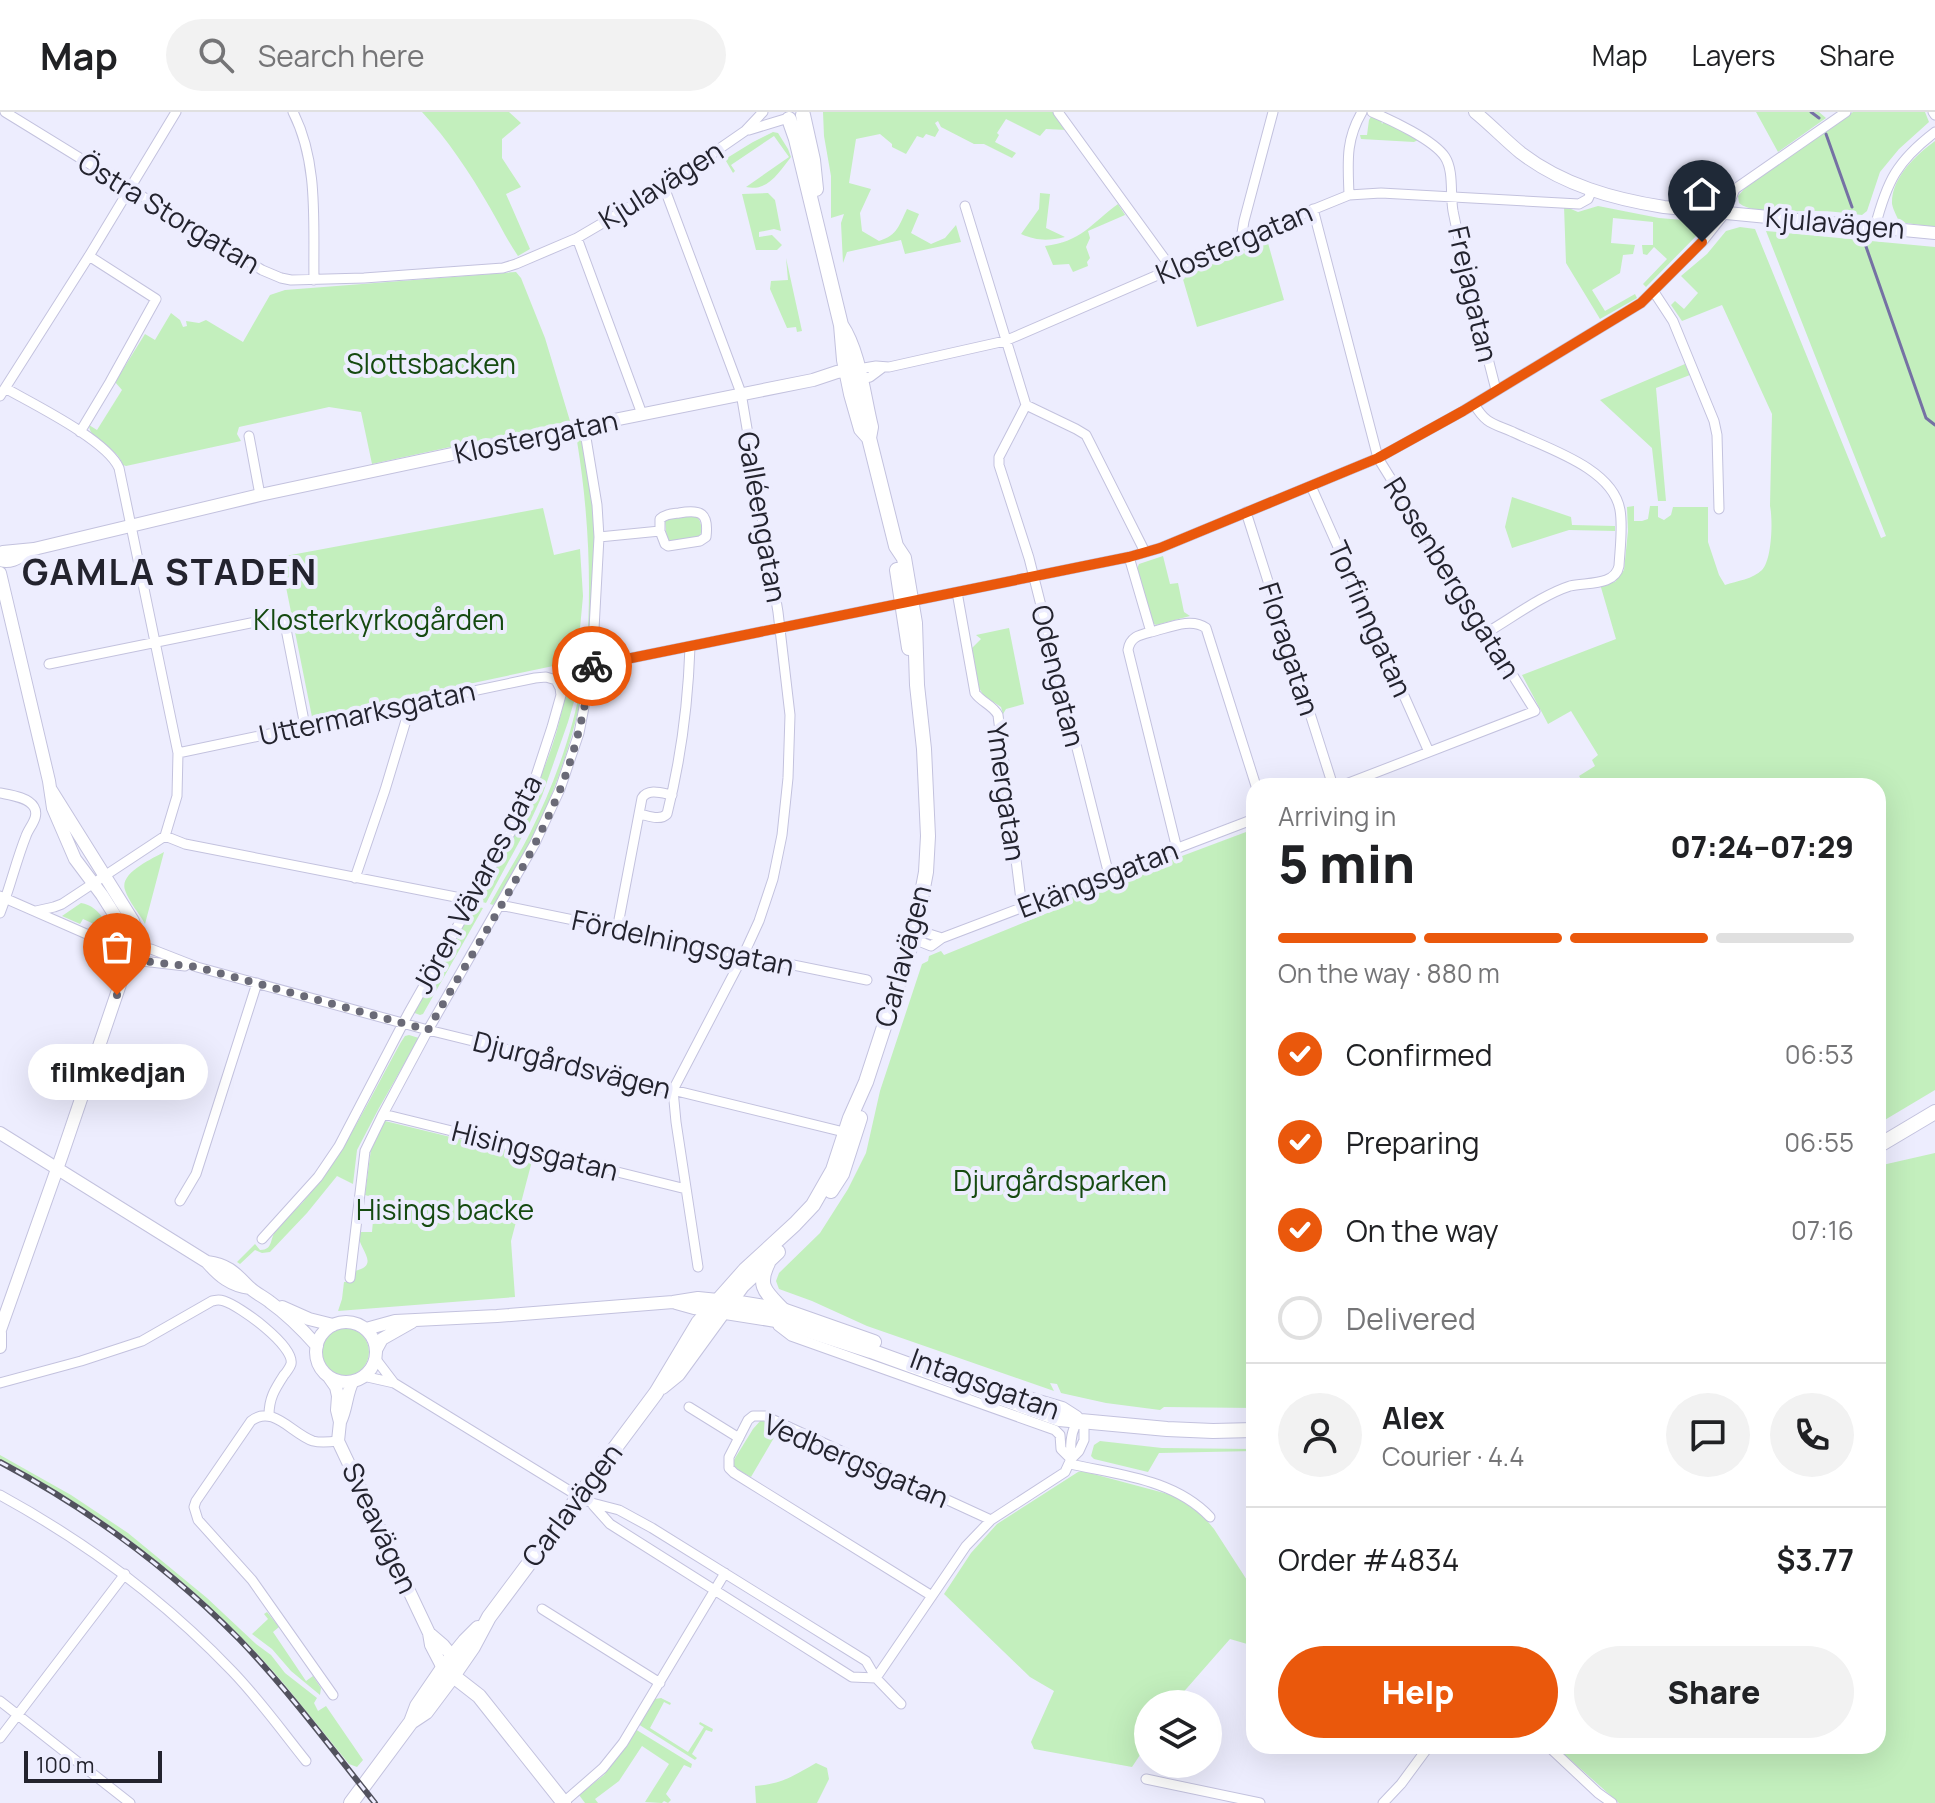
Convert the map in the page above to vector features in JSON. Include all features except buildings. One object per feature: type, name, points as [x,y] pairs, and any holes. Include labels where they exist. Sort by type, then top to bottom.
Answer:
[{"type":"main road","name":"Carlavägen","points":[[720,1306],[804,1229],[842,1174],[850,1134],[914,935],[926,872],[927,790],[917,685],[915,623],[907,602],[904,558],[896,546],[869,438],[871,427],[853,375],[851,339],[841,325],[823,251],[814,171],[791,115]]},
{"type":"main road","points":[[1886,1141],[1935,1112]]},
{"type":"main road","name":"Carlavägen","points":[[354,1800],[411,1722],[417,1706],[452,1666],[656,1393],[678,1374],[745,1270],[813,1205],[850,1134]]},
{"type":"main road","points":[[771,1259],[762,1281],[780,1315]]},
{"type":"main road","name":"Intagsgatan","points":[[720,1306],[780,1315],[1062,1409],[1079,1420],[1167,1429],[1246,1430]]},
{"type":"main road","name":"Sveavägen","points":[[452,1666],[564,1803]]},
{"type":"street","name":"Östra Storgatan","points":[[5,112],[273,276],[291,280],[503,268],[577,238]]},
{"type":"street","points":[[36,911],[54,907],[94,884],[165,836],[177,796],[178,753],[119,468],[115,460],[80,432],[3,392],[176,112]]},
{"type":"street","points":[[293,112],[310,160],[314,280]]},
{"type":"street","name":"Kjulavägen","points":[[577,238],[664,187],[745,131],[763,112]]},
{"type":"street","points":[[1058,112],[1172,269]]},
{"type":"street","points":[[1241,239],[1273,112]]},
{"type":"street","points":[[1349,195],[1348,146],[1362,112]]},
{"type":"street","name":"Frejagatan","points":[[1372,112],[1409,130],[1442,153],[1449,168],[1450,197],[1496,390]]},
{"type":"street","name":"Kjulavägen","points":[[1475,112],[1547,171],[1573,184],[1636,203],[1935,233]]},
{"type":"street","points":[[592,666],[1129,557],[1160,548],[1378,458],[1641,303],[1702,242],[1725,213],[1735,189],[1846,112]]},
{"type":"street","name":"Kjulavägen","points":[[745,131],[791,115]]},
{"type":"street","points":[[1875,227],[1882,200],[1899,165],[1935,132]]},
{"type":"street","name":"Galléengatan","points":[[664,187],[741,393],[780,627],[790,715],[784,821],[773,879],[743,956],[673,1090]]},
{"type":"street","name":"Klostergatan","points":[[0,557],[5,562],[34,549],[129,525],[741,393],[853,375],[870,377],[882,368],[1005,341],[1349,195],[1381,193],[1579,204],[1588,199],[1592,190]]},
{"type":"street","points":[[965,206],[1026,405],[1086,435],[1145,552]]},
{"type":"street","name":"Rosenbergsgatan","points":[[1313,209],[1378,458],[1535,711],[1429,752]]},
{"type":"street","points":[[577,238],[642,414]]},
{"type":"street","points":[[80,432],[156,299],[89,256]]},
{"type":"street","points":[[1654,292],[1673,321],[1714,421],[1719,509]]},
{"type":"street","points":[[1474,404],[1484,419],[1578,462],[1600,478],[1609,486],[1621,512],[1619,566],[1614,577],[1554,592],[1486,633]]},
{"type":"street","name":"Odengatan","points":[[1026,405],[999,457],[999,465],[1033,576],[1109,875]]},
{"type":"street","points":[[350,1278],[363,1160],[383,1114],[428,1030],[535,843],[560,789],[579,733],[592,666],[599,537],[584,426]]},
{"type":"street","points":[[249,436],[260,495]]},
{"type":"street","name":"Torfinngatan","points":[[1311,486],[1429,752]]},
{"type":"street","points":[[695,510],[705,518],[707,533],[700,541],[668,546],[660,531],[660,519],[665,515],[695,510]]},
{"type":"street","name":"Floragatan","points":[[1246,512],[1330,778]]},
{"type":"street","points":[[599,537],[660,531]]},
{"type":"street","points":[[1129,557],[1151,632]]},
{"type":"street","points":[[0,573],[53,808],[75,859],[119,922],[132,949]]},
{"type":"street","name":"Ymergatan","points":[[957,592],[975,693],[998,715],[1022,908]]},
{"type":"street","points":[[49,664],[278,619],[286,629],[305,726]]},
{"type":"street","points":[[1177,849],[1128,650],[1129,643],[1151,632],[1190,623],[1206,628],[1253,778]]},
{"type":"street","points":[[640,814],[664,817],[667,814],[677,775],[688,694],[690,647]]},
{"type":"street","name":"Uttermarksgatan","points":[[178,753],[535,678],[556,680]]},
{"type":"street","name":"Jören Vävares gata","points":[[262,1239],[318,1177],[339,1146],[404,1022],[509,835],[532,788],[552,727],[561,695],[556,680]]},
{"type":"street","points":[[355,878],[410,703]]},
{"type":"street","points":[[1362,778],[1429,752]]},
{"type":"street","points":[[0,1347],[0,1332],[132,949],[139,938],[105,876],[51,790]]},
{"type":"street","points":[[0,793],[29,802],[36,812],[3,897],[0,913]]},
{"type":"street","points":[[617,930],[644,794],[672,795]]},
{"type":"street","name":"Ekängsgatan","points":[[914,935],[926,933],[942,938],[1246,822]]},
{"type":"street","points":[[165,836],[185,844],[471,900]]},
{"type":"street","points":[[3,897],[91,936]]},
{"type":"street","name":"Fördelningsgatan","points":[[500,905],[867,980]]},
{"type":"street","name":"Djurgårdsvägen","points":[[132,949],[151,949],[197,967],[428,1030],[850,1134]]},
{"type":"street","points":[[180,1201],[196,1174],[257,983]]},
{"type":"street","points":[[673,1090],[698,1267]]},
{"type":"street","name":"Hisingsgatan","points":[[383,1114],[686,1189]]},
{"type":"street","points":[[0,1133],[207,1262],[229,1268],[271,1302],[309,1319],[333,1325],[351,1323],[366,1329],[374,1341],[376,1354],[394,1383]]},
{"type":"street","points":[[0,1383],[142,1341],[212,1301],[220,1300],[266,1328],[290,1356],[291,1364],[270,1398],[269,1415]]},
{"type":"street","points":[[271,1302],[317,1346]]},
{"type":"street","name":"Intagsgatan","points":[[366,1329],[395,1321],[673,1302],[694,1308],[720,1306]]},
{"type":"street","name":"Intagsgatan","points":[[780,1315],[778,1326],[791,1336],[1055,1430],[1060,1435],[1061,1449],[1071,1461]]},
{"type":"street","name":"Intagsgatan","points":[[376,1354],[382,1339],[415,1320]]},
{"type":"street","points":[[333,1325],[322,1334],[317,1346],[317,1359],[329,1377],[342,1382],[358,1379],[394,1383],[578,1496],[619,1510],[652,1528],[866,1661],[876,1678],[901,1704]]},
{"type":"street","points":[[358,1379],[371,1370],[376,1354]]},
{"type":"street","name":"Sveavägen","points":[[329,1377],[336,1387],[340,1422]]},
{"type":"street","name":"Sveavägen","points":[[358,1379],[349,1388],[338,1441],[429,1633],[443,1645],[452,1666]]},
{"type":"street","name":"Vedbergsgatan","points":[[689,1407],[739,1438],[748,1420],[753,1416],[765,1416],[991,1520]]},
{"type":"street","points":[[333,1695],[253,1581],[198,1520],[194,1507],[257,1416],[269,1415],[315,1441],[338,1441]]},
{"type":"street","points":[[876,1678],[966,1546],[991,1520],[1065,1472],[1071,1461],[1074,1426],[1079,1420]]},
{"type":"street","points":[[739,1438],[728,1463],[734,1473],[932,1596]]},
{"type":"street","points":[[1071,1461],[1158,1484],[1189,1499],[1210,1517]]},
{"type":"street","points":[[0,1495],[38,1515],[125,1574],[194,1633],[234,1673],[306,1761]]},
{"type":"street","points":[[592,1503],[610,1524],[852,1677],[876,1678]]},
{"type":"street","points":[[610,1524],[619,1510]]},
{"type":"street","points":[[564,1803],[614,1756],[725,1573]]},
{"type":"street","points":[[0,1738],[125,1574]]},
{"type":"street","points":[[542,1609],[660,1683]]},
{"type":"street","points":[[0,1701],[130,1803]]},
{"type":"street","points":[[1383,1803],[1423,1754]]},
{"type":"street","points":[[1557,1754],[1612,1803]]},
{"type":"street","points":[[1146,1779],[1260,1803]]},
{"type":"green space","points":[[422,112],[509,112],[521,123],[502,139],[502,158],[521,187],[506,194],[530,249],[518,256],[466,169]]},
{"type":"green space","points":[[823,112],[1053,112],[1067,130],[1046,129],[1040,136],[1006,119],[995,142],[1016,153],[1012,158],[984,144],[974,144],[941,127],[938,121],[935,123],[939,130],[935,137],[926,134],[923,138],[917,136],[906,154],[892,147],[880,134],[856,139],[849,183],[871,189],[860,213],[862,231],[879,241],[885,239],[897,229],[907,209],[919,214],[911,233],[931,244],[945,238],[956,225],[961,242],[905,254],[901,240],[847,252],[843,263],[841,223],[844,214],[831,218],[831,176]]},
{"type":"green space","points":[[1756,112],[1819,112],[1826,118],[1778,152]]},
{"type":"green space","points":[[1853,112],[1925,112],[1929,122],[1899,149],[1880,172],[1867,211],[1862,215],[1765,211],[1739,203],[1738,196],[1747,186]]},
{"type":"green space","points":[[1372,115],[1382,124],[1384,121],[1418,140],[1361,139],[1360,135],[1367,135]]},
{"type":"green space","points":[[773,132],[778,133],[791,157],[767,184],[746,187],[789,157],[774,136],[731,165],[735,171],[733,173],[727,158]]},
{"type":"green space","points":[[1935,141],[1935,227],[1899,222],[1892,204],[1900,176]]},
{"type":"green space","points":[[768,193],[775,200],[781,231],[759,232],[759,237],[772,235],[782,245],[777,250],[756,250],[742,194]]},
{"type":"green space","points":[[1040,193],[1050,194],[1046,228],[1065,237],[1043,240],[1021,234],[1039,209]]},
{"type":"green space","points":[[1118,204],[1129,221],[1125,215],[1088,231],[1088,266],[1073,272],[1069,264],[1053,265],[1045,246],[1077,236]]},
{"type":"green space","points":[[1564,206],[1578,212],[1598,206],[1659,218],[1707,222],[1707,225],[1646,287],[1643,284],[1667,259],[1654,247],[1647,255],[1643,254],[1642,245],[1653,245],[1653,222],[1613,218],[1611,243],[1635,245],[1633,254],[1623,255],[1620,273],[1592,290],[1605,311],[1635,294],[1637,298],[1600,319],[1566,263]]},
{"type":"green space","points":[[1740,227],[1755,229],[1881,538],[1886,536],[1766,231],[1935,247],[1935,1090],[1886,1119],[1886,778],[1580,778],[1595,766],[1592,760],[1598,755],[1571,711],[1548,724],[1522,675],[1616,639],[1600,584],[1615,582],[1624,570],[1627,507],[1634,506],[1634,521],[1642,521],[1648,519],[1650,506],[1658,506],[1658,517],[1664,520],[1671,515],[1673,507],[1708,507],[1708,542],[1725,585],[1754,576],[1765,565],[1771,530],[1772,414],[1722,305],[1682,321],[1671,305],[1675,301],[1684,309],[1698,293],[1681,276],[1707,254],[1726,231]]},
{"type":"green space","points":[[1266,236],[1284,300],[1197,327],[1182,276]]},
{"type":"green space","points":[[786,258],[802,331],[797,332],[796,327],[787,328],[770,289],[771,281],[788,280]]},
{"type":"green space","name":"Slottsbacken","points":[[516,272],[545,338],[570,421],[372,464],[361,412],[329,407],[239,427],[237,434],[241,441],[126,466],[90,431],[89,425],[97,430],[122,390],[115,382],[145,334],[155,340],[171,313],[183,327],[187,326],[186,321],[199,323],[206,320],[243,342],[270,295],[285,290]]},
{"type":"green space","points":[[1685,364],[1690,375],[1656,388],[1666,501],[1658,501],[1652,448],[1600,400]]},
{"type":"green space","points":[[582,440],[592,487],[596,543],[588,664],[588,551],[577,441]]},
{"type":"green space","points":[[1512,497],[1571,517],[1572,525],[1615,526],[1615,531],[1569,530],[1512,548],[1505,527]]},
{"type":"green space","name":"Klosterkyrkogården","points":[[543,508],[554,555],[580,549],[583,596],[577,661],[312,717],[280,557]]},
{"type":"green space","points":[[696,515],[701,526],[699,538],[671,543],[667,540],[665,521]]},
{"type":"green space","points":[[1163,556],[1170,584],[1178,583],[1184,612],[1190,616],[1156,625],[1151,622],[1137,569],[1139,564]]},
{"type":"green space","points":[[1009,628],[1024,704],[1006,709],[1003,714],[1001,707],[984,696],[979,688],[972,648],[981,639],[976,635]]},
{"type":"green space","points":[[587,669],[573,731],[553,792],[526,850],[493,905],[490,904],[548,794],[569,734],[583,672]]},
{"type":"green space","points":[[566,680],[577,682],[576,695],[542,796],[486,903],[476,900],[545,767],[562,710]]},
{"type":"green space","name":"Djurgårdsparken","points":[[1246,832],[1246,1408],[1164,1407],[1160,1410],[1061,1393],[1057,1384],[1050,1383],[1054,1391],[867,1326],[779,1289],[776,1281],[779,1273],[820,1233],[866,1153],[880,1091],[922,964],[928,961],[929,956],[941,951],[944,955],[1072,903],[1071,898],[1106,885],[1108,889],[1110,883]]},
{"type":"green space","points":[[164,852],[145,924],[129,899],[124,884],[138,867]]},
{"type":"green space","points":[[81,903],[100,914],[117,950],[105,945],[107,930],[83,919],[80,924],[62,916]]},
{"type":"green space","points":[[474,906],[483,908],[423,1014],[412,1012]]},
{"type":"green space","points":[[409,1035],[419,1038],[357,1150],[353,1184],[337,1176],[270,1252],[255,1250],[240,1264],[237,1262],[255,1244],[260,1250],[267,1248],[277,1229],[318,1184],[356,1125],[401,1042]]},
{"type":"green space","name":"Hisings backe","points":[[385,1121],[533,1157],[511,1241],[515,1297],[338,1311],[344,1282],[352,1282],[355,1271],[367,1265],[358,1232],[372,1232],[375,1198],[365,1195],[371,1149]]},
{"type":"green space","points":[[1935,1153],[1935,1803],[1619,1803],[1564,1754],[1886,1754],[1886,1164]]},
{"type":"green space","points":[[345,1328],[362,1335],[369,1352],[362,1369],[345,1376],[328,1369],[321,1352],[328,1335]]},
{"type":"green space","points":[[761,1420],[779,1429],[751,1477],[737,1470],[732,1463]]},
{"type":"green space","points":[[1100,1441],[1162,1448],[1246,1451],[1159,1453],[1148,1472],[1094,1459],[1091,1456],[1094,1445]]},
{"type":"green space","points":[[0,1455],[71,1495],[128,1533],[207,1598],[271,1655],[285,1673],[317,1698],[314,1703],[318,1711],[326,1706],[363,1760],[357,1767],[349,1764],[262,1659],[234,1629],[172,1574],[106,1523],[0,1459]]},
{"type":"green space","points":[[1082,1471],[1180,1499],[1214,1529],[1246,1579],[1246,1644],[1230,1639],[1185,1690],[1134,1690],[1132,1767],[1034,1749],[1031,1742],[1054,1691],[1030,1677],[944,1594],[971,1553],[997,1524]]},
{"type":"green space","points":[[267,1612],[279,1627],[273,1632],[306,1681],[313,1676],[321,1688],[320,1695],[252,1634],[268,1619],[264,1614]]},
{"type":"green space","points":[[661,1698],[671,1703],[664,1702],[650,1728],[688,1752],[704,1727],[700,1722],[713,1729],[712,1732],[706,1730],[692,1754],[697,1758],[695,1760],[638,1724],[655,1699]]},
{"type":"green space","points":[[635,1729],[692,1764],[691,1768],[684,1765],[666,1794],[671,1800],[668,1803],[645,1802],[669,1764],[642,1746],[619,1781],[595,1799],[598,1803],[585,1803],[579,1795],[604,1775]]},
{"type":"green space","points":[[816,1763],[827,1768],[829,1779],[817,1803],[756,1803],[755,1786],[780,1781]]},
{"type":"waterway","points":[[1811,112],[1819,118]]},
{"type":"waterway","points":[[1826,134],[1852,207]]},
{"type":"waterway","points":[[1863,238],[1926,418],[1935,425]]},
{"type":"railway","points":[[0,1462],[96,1520],[185,1588],[275,1678],[375,1803]]},
{"type":"way so far","points":[[117,995],[132,949],[142,961],[197,967],[428,1030],[535,843],[560,789],[579,733],[592,666]]},
{"type":"place","name":"filmkedjan","points":[[117,995]]},
{"type":"district","name":"GAMLA STADEN","points":[[170,572]]},
{"type":"route","points":[[592,666],[1129,557],[1160,548],[1378,458],[1463,411],[1641,303],[1702,242]]}]
